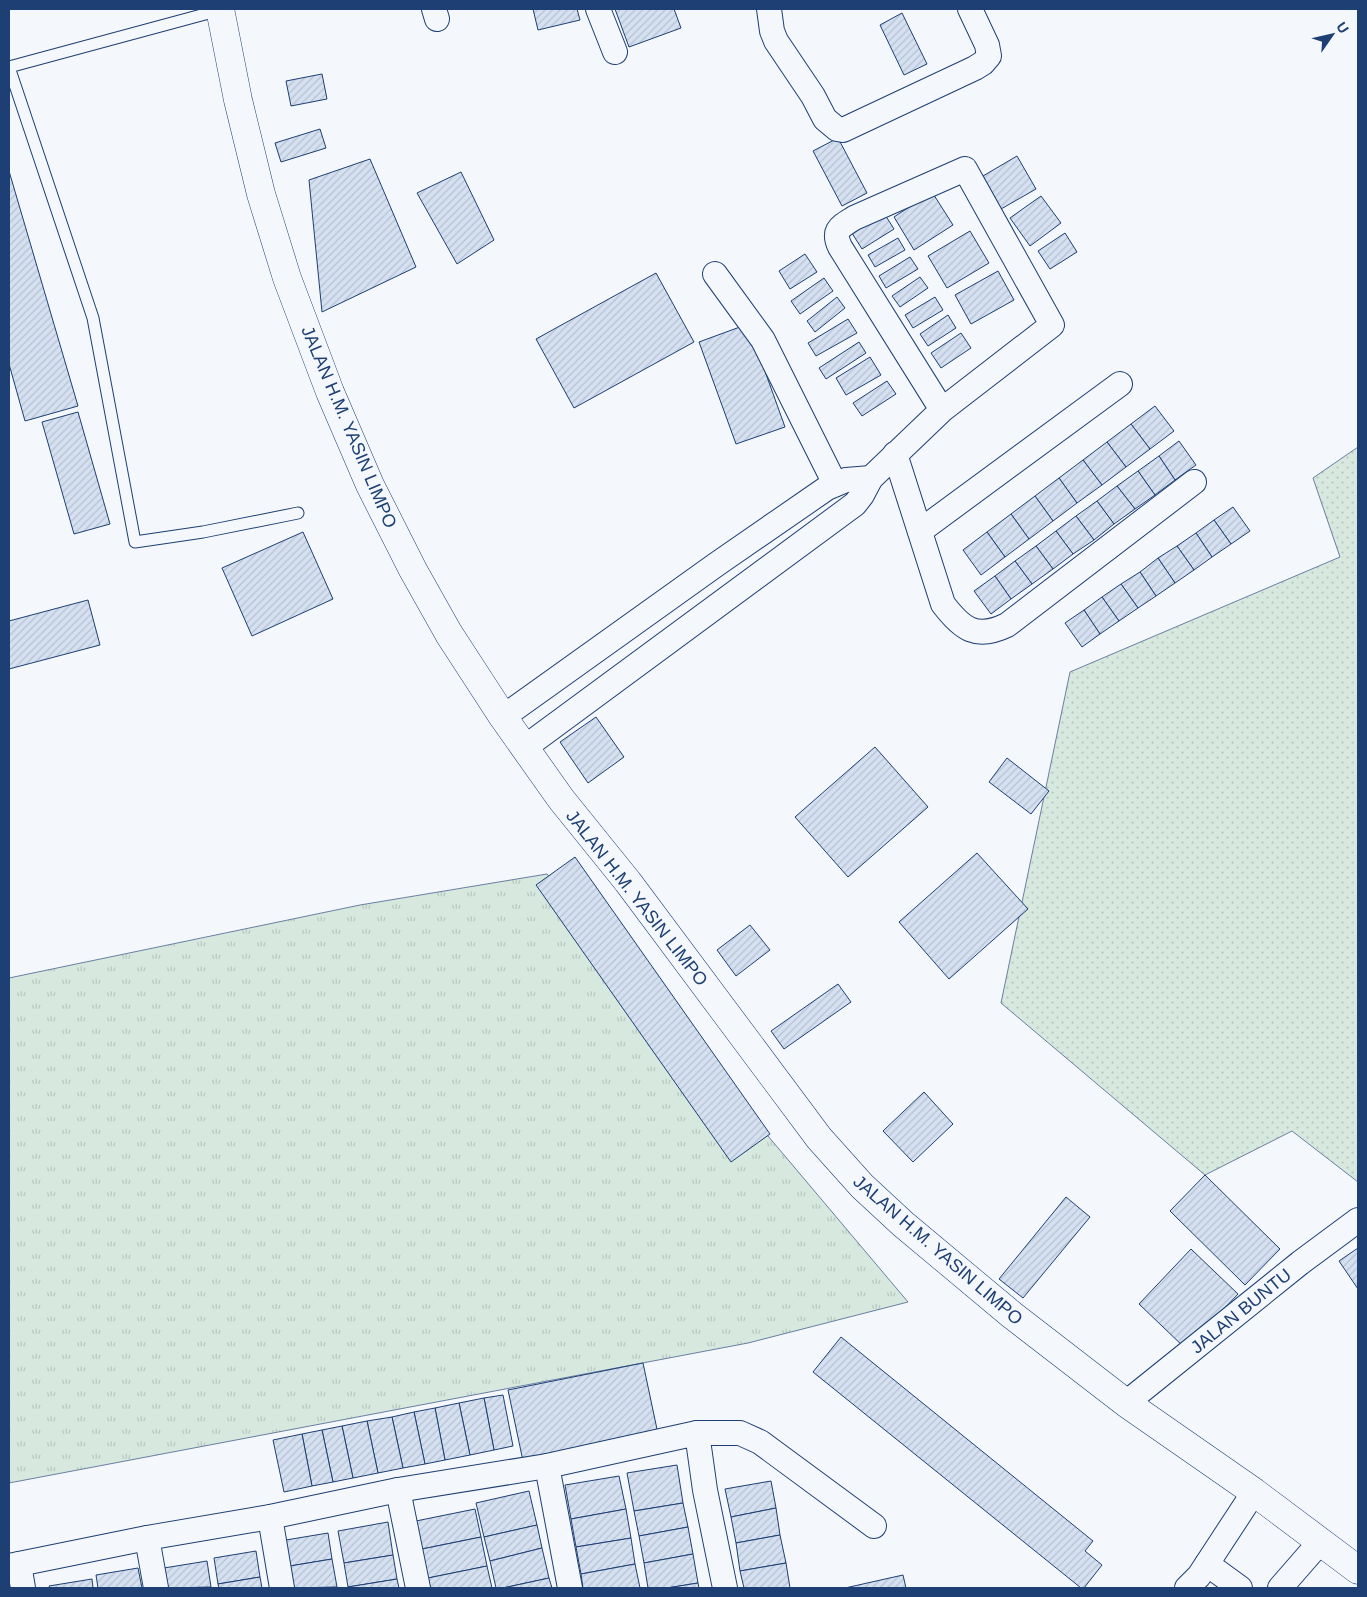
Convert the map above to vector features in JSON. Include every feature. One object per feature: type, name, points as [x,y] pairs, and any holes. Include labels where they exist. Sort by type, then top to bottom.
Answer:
[{"type":"main road","name":"JALAN H.M. YASIN LIMPO","points":[[220,9],[238,100],[261,194],[288,278],[330,392],[370,485],[412,570],[449,634],[524,748],[561,799],[628,882],[819,1138],[856,1180],[903,1224],[1012,1315],[1126,1404],[1254,1492],[1358,1570]]},
{"type":"street","points":[[598,9],[615,52]]},
{"type":"street","points":[[768,9],[776,41],[813,96],[825,119],[837,129],[843,130],[984,63],[989,56],[987,45],[970,9]]},
{"type":"street","points":[[524,748],[855,504],[871,478],[942,410],[1052,325],[965,169],[854,218],[843,224],[837,231],[836,238],[942,410]]},
{"type":"street","points":[[715,274],[763,340],[835,484]]},
{"type":"street","points":[[920,531],[1120,384]]},
{"type":"street","points":[[895,454],[943,604],[965,627],[978,633],[995,631],[1007,625],[1194,482]]},
{"type":"street","points":[[503,717],[716,564],[827,488],[846,480],[871,478]]},
{"type":"street","name":"JALAN BUNTU","points":[[1126,1404],[1300,1263],[1358,1220]]},
{"type":"street","points":[[697,1433],[706,1498],[725,1588]]},
{"type":"street","points":[[23,1588],[14,1565],[148,1538],[270,1517],[398,1490],[547,1466],[697,1433],[740,1433],[760,1442],[874,1526]]},
{"type":"street","points":[[547,1466],[570,1588]]},
{"type":"street","points":[[398,1490],[418,1588]]},
{"type":"street","points":[[1187,1588],[1199,1576],[1254,1492]]},
{"type":"street","points":[[270,1517],[282,1588]]},
{"type":"street","points":[[148,1538],[156,1588]]},
{"type":"street","points":[[1280,1588],[1321,1541]]},
{"type":"street","points":[[1207,1564],[1240,1588]]},
{"type":"lane","points":[[220,9],[9,67],[93,318],[135,542],[203,532],[298,513]]},
{"type":"green space","points":[[1358,447],[1358,1182],[1292,1131],[1205,1175],[1001,1003],[1070,672],[1340,557],[1313,478]]},
{"type":"green space","points":[[547,874],[908,1302],[748,1343],[9,1483],[9,978],[360,905]]},
{"type":"building","points":[[533,9],[577,9],[580,20],[538,30]]},
{"type":"building","points":[[615,9],[674,9],[681,28],[629,47]]},
{"type":"building","points":[[902,13],[927,64],[904,75],[880,25]]},
{"type":"building","points":[[322,74],[327,99],[291,106],[286,81]]},
{"type":"building","points":[[320,129],[326,148],[281,162],[275,143]]},
{"type":"building","points":[[838,138],[867,193],[842,206],[813,151]]},
{"type":"building","points":[[1017,156],[1036,189],[1001,209],[983,176]]},
{"type":"building","points":[[370,159],[416,267],[322,312],[309,180]]},
{"type":"building","points":[[9,171],[78,406],[25,421],[9,364]]},
{"type":"building","points":[[461,172],[494,240],[457,264],[417,193]]},
{"type":"building","points":[[932,192],[953,225],[914,250],[894,217]]},
{"type":"building","points":[[1041,196],[1061,223],[1030,246],[1010,218]]},
{"type":"building","points":[[882,210],[894,229],[862,249],[850,230]]},
{"type":"building","points":[[970,231],[989,263],[947,288],[928,256]]},
{"type":"building","points":[[1065,233],[1077,252],[1050,269],[1038,251]]},
{"type":"building","points":[[898,238],[905,250],[875,267],[868,255]]},
{"type":"building","points":[[805,254],[817,272],[790,289],[779,271]]},
{"type":"building","points":[[910,257],[918,269],[886,288],[879,276]]},
{"type":"building","points":[[998,271],[1014,300],[971,324],[955,295]]},
{"type":"building","points":[[656,273],[694,342],[574,408],[536,339]]},
{"type":"building","points":[[920,277],[928,288],[900,307],[892,296]]},
{"type":"building","points":[[824,278],[833,291],[800,314],[791,301]]},
{"type":"building","points":[[837,297],[845,308],[815,332],[807,321]]},
{"type":"building","points":[[935,297],[943,310],[913,328],[905,315]]},
{"type":"building","points":[[948,315],[956,328],[928,346],[920,334]]},
{"type":"building","points":[[848,319],[857,333],[816,356],[808,343]]},
{"type":"building","points":[[748,324],[785,427],[736,444],[699,342]]},
{"type":"building","points":[[961,333],[971,348],[941,368],[931,353]]},
{"type":"building","points":[[859,342],[866,353],[826,379],[819,368]]},
{"type":"building","points":[[870,357],[881,375],[846,395],[836,378]]},
{"type":"building","points":[[887,381],[896,394],[862,416],[853,403]]},
{"type":"building","points":[[1155,406],[1174,431],[1150,449],[1131,424]]},
{"type":"building","points":[[78,412],[110,524],[74,534],[42,422]]},
{"type":"building","points":[[1131,424],[1150,449],[1126,467],[1107,442]]},
{"type":"building","points":[[1179,441],[1196,465],[1175,480],[1159,456]]},
{"type":"building","points":[[1107,442],[1126,467],[1102,485],[1083,460]]},
{"type":"building","points":[[1159,456],[1175,480],[1155,495],[1138,471]]},
{"type":"building","points":[[1083,460],[1102,485],[1077,503],[1059,478]]},
{"type":"building","points":[[1138,471],[1155,495],[1135,509],[1117,486]]},
{"type":"building","points":[[1059,478],[1077,503],[1053,521],[1035,496]]},
{"type":"building","points":[[1117,486],[1135,509],[1114,524],[1097,501]]},
{"type":"building","points":[[1035,496],[1053,521],[1029,539],[1011,514]]},
{"type":"building","points":[[1097,501],[1114,524],[1094,540],[1076,516]]},
{"type":"building","points":[[1233,507],[1250,531],[1231,544],[1214,520]]},
{"type":"building","points":[[1011,514],[1029,539],[1005,557],[987,532]]},
{"type":"building","points":[[1076,516],[1094,540],[1073,554],[1056,531]]},
{"type":"building","points":[[1214,520],[1231,544],[1212,557],[1196,533]]},
{"type":"building","points":[[1056,531],[1073,554],[1053,569],[1036,546]]},
{"type":"building","points":[[303,532],[333,599],[252,636],[222,568]]},
{"type":"building","points":[[987,532],[1005,557],[981,575],[963,550]]},
{"type":"building","points":[[1196,533],[1212,557],[1194,570],[1177,546]]},
{"type":"building","points":[[1036,546],[1053,569],[1032,584],[1015,561]]},
{"type":"building","points":[[1177,546],[1194,570],[1175,583],[1158,558]]},
{"type":"building","points":[[1158,558],[1175,583],[1156,596],[1140,572]]},
{"type":"building","points":[[1015,561],[1032,584],[1011,599],[995,576]]},
{"type":"building","points":[[1140,572],[1156,596],[1138,608],[1121,584]]},
{"type":"building","points":[[995,576],[1011,599],[991,614],[974,591]]},
{"type":"building","points":[[1121,584],[1138,608],[1119,621],[1102,597]]},
{"type":"building","points":[[1102,597],[1119,621],[1100,634],[1084,610]]},
{"type":"building","points":[[88,600],[100,645],[9,669],[9,621]]},
{"type":"building","points":[[1084,610],[1100,634],[1082,647],[1065,623]]},
{"type":"building","points":[[596,717],[624,757],[588,783],[560,742]]},
{"type":"building","points":[[875,747],[928,807],[848,877],[795,817]]},
{"type":"building","points":[[1007,758],[1049,791],[1031,814],[989,782]]},
{"type":"building","points":[[977,853],[1028,909],[949,979],[899,922]]},
{"type":"building","points":[[575,857],[770,1134],[731,1162],[536,885]]},
{"type":"building","points":[[750,925],[770,950],[736,976],[717,950]]},
{"type":"building","points":[[838,984],[851,1002],[784,1049],[771,1031]]},
{"type":"building","points":[[924,1092],[953,1124],[913,1162],[883,1131]]},
{"type":"building","points":[[1205,1175],[1280,1249],[1245,1285],[1170,1211]]},
{"type":"building","points":[[1066,1197],[1090,1217],[1023,1298],[999,1279]]},
{"type":"building","points":[[1358,1248],[1358,1289],[1339,1261]]},
{"type":"building","points":[[1191,1249],[1238,1294],[1186,1349],[1139,1304]]},
{"type":"building","points":[[841,1337],[1093,1541],[1085,1551],[1102,1565],[1084,1588],[1081,1588],[813,1372]]},
{"type":"building","points":[[643,1363],[658,1434],[523,1461],[508,1390]]},
{"type":"building","points":[[503,1395],[513,1446],[494,1450],[484,1398]]},
{"type":"building","points":[[484,1398],[494,1450],[470,1455],[459,1403]]},
{"type":"building","points":[[459,1403],[470,1455],[445,1460],[435,1408]]},
{"type":"building","points":[[435,1408],[445,1460],[425,1464],[414,1412]]},
{"type":"building","points":[[414,1412],[425,1464],[403,1468],[392,1417]]},
{"type":"building","points":[[392,1417],[403,1468],[378,1473],[367,1421]]},
{"type":"building","points":[[367,1421],[378,1473],[353,1478],[342,1426]]},
{"type":"building","points":[[342,1426],[353,1478],[333,1482],[322,1430]]},
{"type":"building","points":[[322,1430],[333,1482],[312,1486],[302,1434]]},
{"type":"building","points":[[302,1434],[312,1486],[284,1492],[273,1440]]},
{"type":"building","points":[[677,1465],[683,1503],[634,1511],[627,1473]]},
{"type":"building","points":[[619,1476],[626,1509],[571,1519],[565,1485]]},
{"type":"building","points":[[771,1481],[776,1508],[731,1517],[725,1489]]},
{"type":"building","points":[[529,1491],[537,1525],[484,1537],[476,1503]]},
{"type":"building","points":[[683,1503],[688,1527],[639,1536],[634,1511]]},
{"type":"building","points":[[776,1508],[780,1535],[736,1543],[731,1517]]},
{"type":"building","points":[[475,1509],[481,1537],[422,1549],[416,1521]]},
{"type":"building","points":[[626,1509],[631,1538],[576,1547],[571,1519]]},
{"type":"building","points":[[388,1522],[393,1555],[344,1563],[338,1531]]},
{"type":"building","points":[[537,1525],[542,1548],[490,1561],[484,1537]]},
{"type":"building","points":[[688,1527],[693,1554],[644,1563],[639,1536]]},
{"type":"building","points":[[328,1533],[332,1559],[290,1566],[286,1540]]},
{"type":"building","points":[[780,1535],[786,1563],[740,1571],[736,1543]]},
{"type":"building","points":[[481,1537],[487,1566],[428,1578],[422,1549]]},
{"type":"building","points":[[631,1538],[635,1564],[581,1574],[576,1547]]},
{"type":"building","points":[[542,1548],[549,1578],[496,1588],[490,1561]]},
{"type":"building","points":[[256,1551],[260,1577],[218,1584],[214,1558]]},
{"type":"building","points":[[693,1554],[698,1583],[667,1588],[648,1588],[644,1563]]},
{"type":"building","points":[[393,1555],[397,1579],[348,1587],[344,1563]]},
{"type":"building","points":[[332,1559],[337,1587],[294,1588],[290,1566]]},
{"type":"building","points":[[207,1561],[211,1587],[168,1588],[164,1568]]},
{"type":"building","points":[[786,1563],[790,1588],[744,1588],[740,1571]]},
{"type":"building","points":[[635,1564],[640,1588],[583,1588],[581,1574]]},
{"type":"building","points":[[487,1566],[492,1588],[430,1588],[428,1578]]},
{"type":"building","points":[[138,1568],[142,1588],[98,1588],[96,1575]]},
{"type":"building","points":[[903,1575],[906,1588],[845,1588]]},
{"type":"building","points":[[260,1577],[262,1588],[219,1588],[218,1584]]},
{"type":"building","points":[[549,1578],[552,1588],[503,1588]]},
{"type":"building","points":[[92,1579],[93,1588],[50,1588],[49,1586]]},
{"type":"building","points":[[397,1579],[399,1588],[348,1588],[348,1587]]},
{"type":"building","points":[[698,1583],[699,1588],[667,1588]]}]
